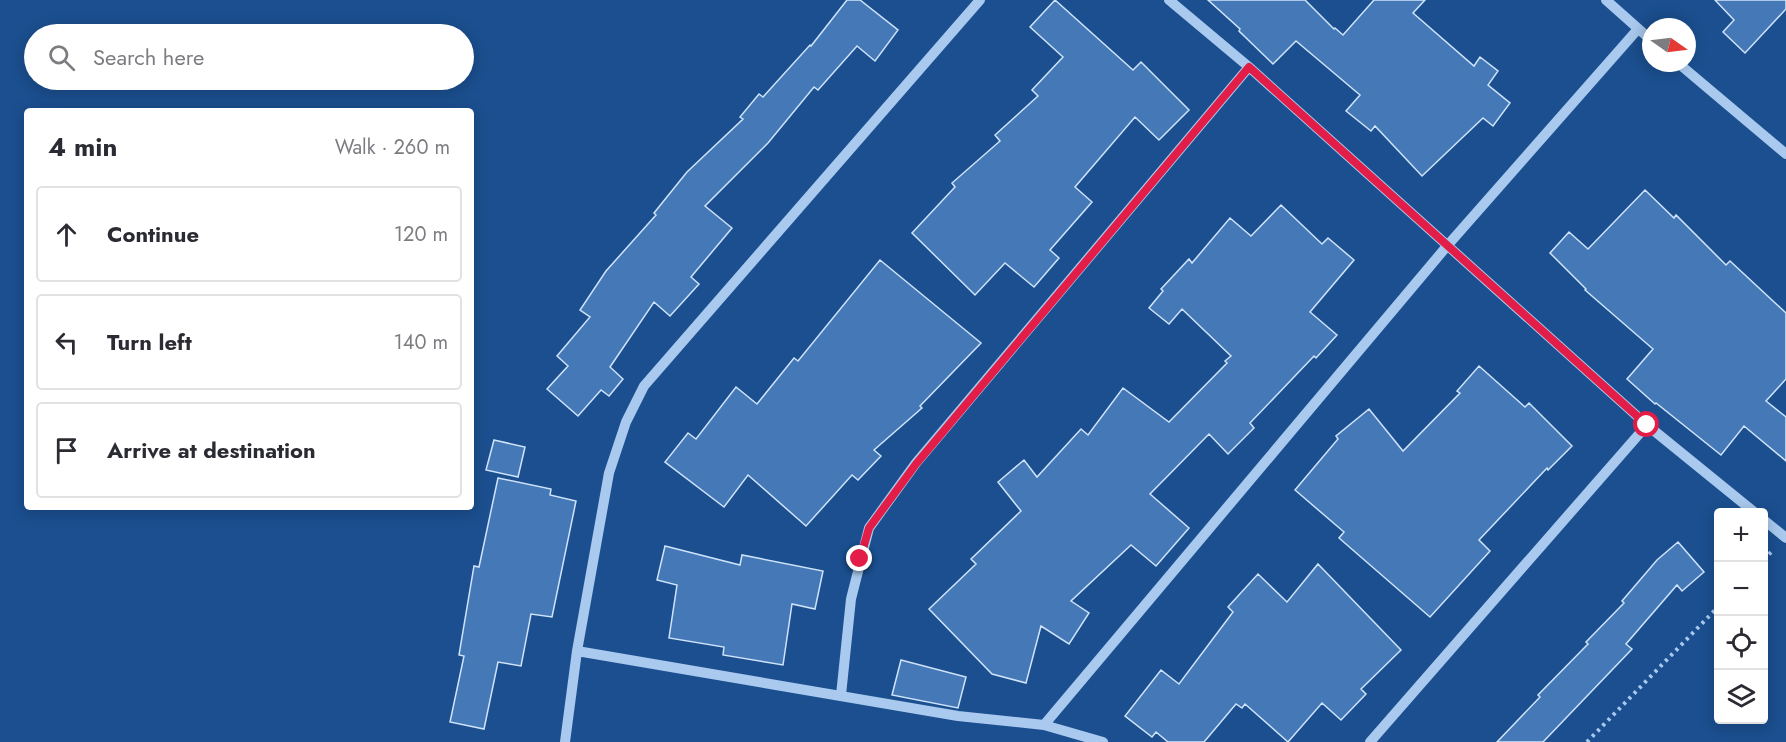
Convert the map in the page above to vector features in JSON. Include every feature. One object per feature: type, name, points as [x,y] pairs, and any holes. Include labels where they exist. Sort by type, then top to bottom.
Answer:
[{"type":"street","points":[[565,742],[578,651],[609,473],[626,422],[644,386],[980,0]]},
{"type":"street","points":[[1169,0],[1249,67],[1647,425],[1748,508]]},
{"type":"street","points":[[1606,0],[1642,32]]},
{"type":"street","points":[[1044,725],[1447,246],[1638,29]]},
{"type":"street","points":[[841,695],[851,599],[869,528],[916,464],[1249,67]]},
{"type":"street","points":[[1689,72],[1786,154]]},
{"type":"street","points":[[1370,742],[1647,425]]},
{"type":"street","points":[[1768,523],[1786,538]]},
{"type":"street","points":[[578,651],[958,716],[1044,725],[1103,742]]},
{"type":"path","points":[[1587,742],[1714,612]]},
{"type":"building","points":[[847,0],[860,0],[898,30],[875,61],[857,46],[818,90],[814,87],[768,143],[705,206],[732,228],[691,277],[699,284],[670,316],[654,302],[610,367],[623,379],[609,396],[601,390],[578,416],[547,389],[568,366],[557,356],[590,317],[580,310],[606,271],[656,215],[654,213],[687,172],[743,119],[740,117],[759,94],[763,97],[811,46]]},
{"type":"building","points":[[1055,0],[1133,70],[1141,62],[1189,110],[1159,140],[1135,117],[1075,187],[1092,202],[1050,250],[1059,258],[1034,287],[1005,263],[975,295],[912,233],[955,187],[952,183],[1000,141],[995,135],[1038,96],[1032,90],[1063,57],[1030,27]]},
{"type":"building","points":[[1208,0],[1305,0],[1343,35],[1374,0],[1425,0],[1413,13],[1474,66],[1480,57],[1498,71],[1488,85],[1510,103],[1493,126],[1483,118],[1422,176],[1375,126],[1371,131],[1346,111],[1360,95],[1296,41],[1273,64]]},
{"type":"building","points":[[1715,0],[1786,0],[1786,9],[1745,53],[1723,32],[1734,20]]},
{"type":"building","points":[[1645,190],[1674,218],[1676,215],[1726,265],[1730,261],[1786,313],[1786,379],[1766,401],[1786,417],[1786,461],[1744,426],[1721,455],[1655,404],[1627,379],[1653,349],[1585,290],[1550,253],[1569,232],[1588,249]]},
{"type":"building","points":[[1281,205],[1322,244],[1328,238],[1354,260],[1310,312],[1337,335],[1250,423],[1254,428],[1228,454],[1209,434],[1150,494],[1189,528],[1156,566],[1131,545],[1071,601],[1089,613],[1069,644],[1041,626],[1026,683],[992,674],[929,609],[976,564],[971,559],[1021,511],[998,482],[1024,460],[1037,477],[1081,429],[1088,435],[1123,388],[1169,422],[1227,363],[1225,361],[1231,356],[1182,309],[1169,324],[1149,308],[1163,291],[1161,289],[1189,259],[1192,263],[1230,218],[1251,236]]},
{"type":"building","points":[[880,260],[981,343],[920,406],[922,408],[874,450],[881,456],[858,480],[852,475],[806,526],[748,475],[724,507],[665,462],[688,433],[696,439],[736,387],[757,404],[794,358],[798,361]]},
{"type":"building","points":[[1479,366],[1525,407],[1529,403],[1572,446],[1548,470],[1547,468],[1479,540],[1490,551],[1430,617],[1339,538],[1344,532],[1295,490],[1338,439],[1336,436],[1369,409],[1403,451],[1460,393],[1457,391]]},
{"type":"building","points":[[494,440],[525,447],[518,477],[486,470]]},
{"type":"building","points":[[498,478],[551,489],[550,495],[576,501],[552,617],[531,614],[521,666],[498,662],[484,729],[450,722],[464,656],[459,655],[474,566],[479,567]]},
{"type":"building","points":[[1678,542],[1704,572],[1682,591],[1677,585],[1626,644],[1632,649],[1543,742],[1497,742],[1540,697],[1538,695],[1588,644],[1586,642],[1624,603],[1622,601],[1657,560]]},
{"type":"building","points":[[665,546],[740,565],[742,555],[823,571],[815,609],[792,604],[783,665],[723,655],[724,647],[669,638],[677,585],[657,580]]},
{"type":"building","points":[[1318,564],[1401,650],[1361,689],[1366,694],[1341,720],[1322,703],[1288,742],[1245,704],[1242,708],[1236,704],[1204,742],[1168,742],[1156,732],[1152,737],[1125,716],[1161,670],[1179,684],[1233,612],[1228,607],[1258,574],[1287,602]]},
{"type":"building","points":[[901,660],[966,677],[958,708],[892,695]]},
{"type":"route","points":[[860,559],[869,528],[916,464],[1249,67],[1647,425]]}]
